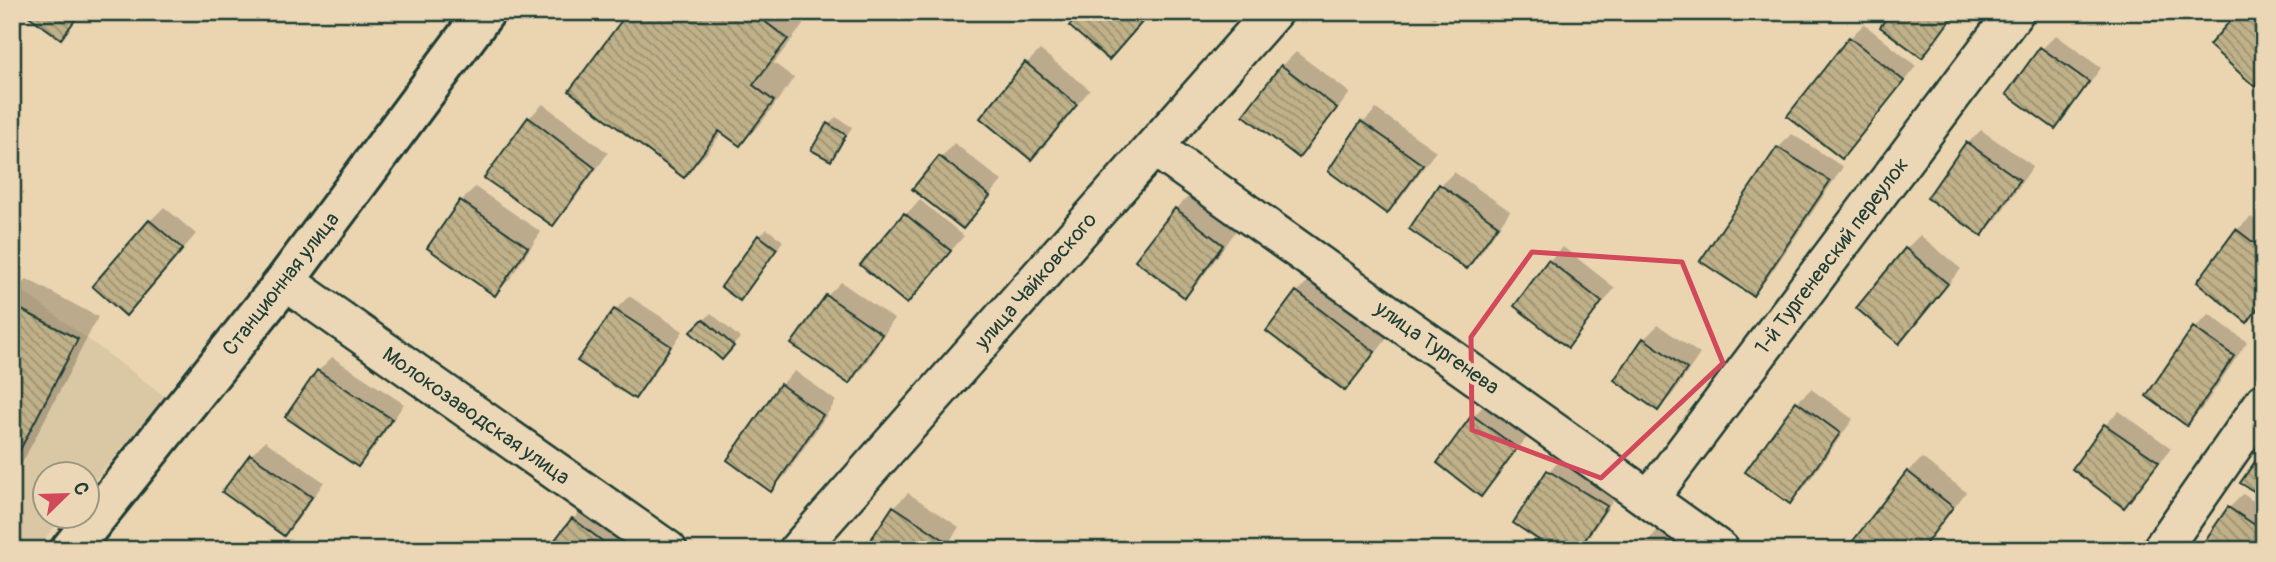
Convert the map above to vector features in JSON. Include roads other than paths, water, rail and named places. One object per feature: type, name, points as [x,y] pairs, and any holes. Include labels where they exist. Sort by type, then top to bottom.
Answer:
[{"type":"street","name":"Станционная улица","points":[[70,550],[285,281],[485,12]]},
{"type":"street","name":"улица Чайковского","points":[[798,550],[1273,12]]},
{"type":"street","name":"1-й Тургеневский переулок","points":[[1649,499],[2015,12]]},
{"type":"street","name":"улица Тургенева","points":[[1154,147],[1720,550]]},
{"type":"street","name":"Молокозаводская улица","points":[[285,281],[668,550]]},
{"type":"street","points":[[2161,550],[2264,402]]}]
